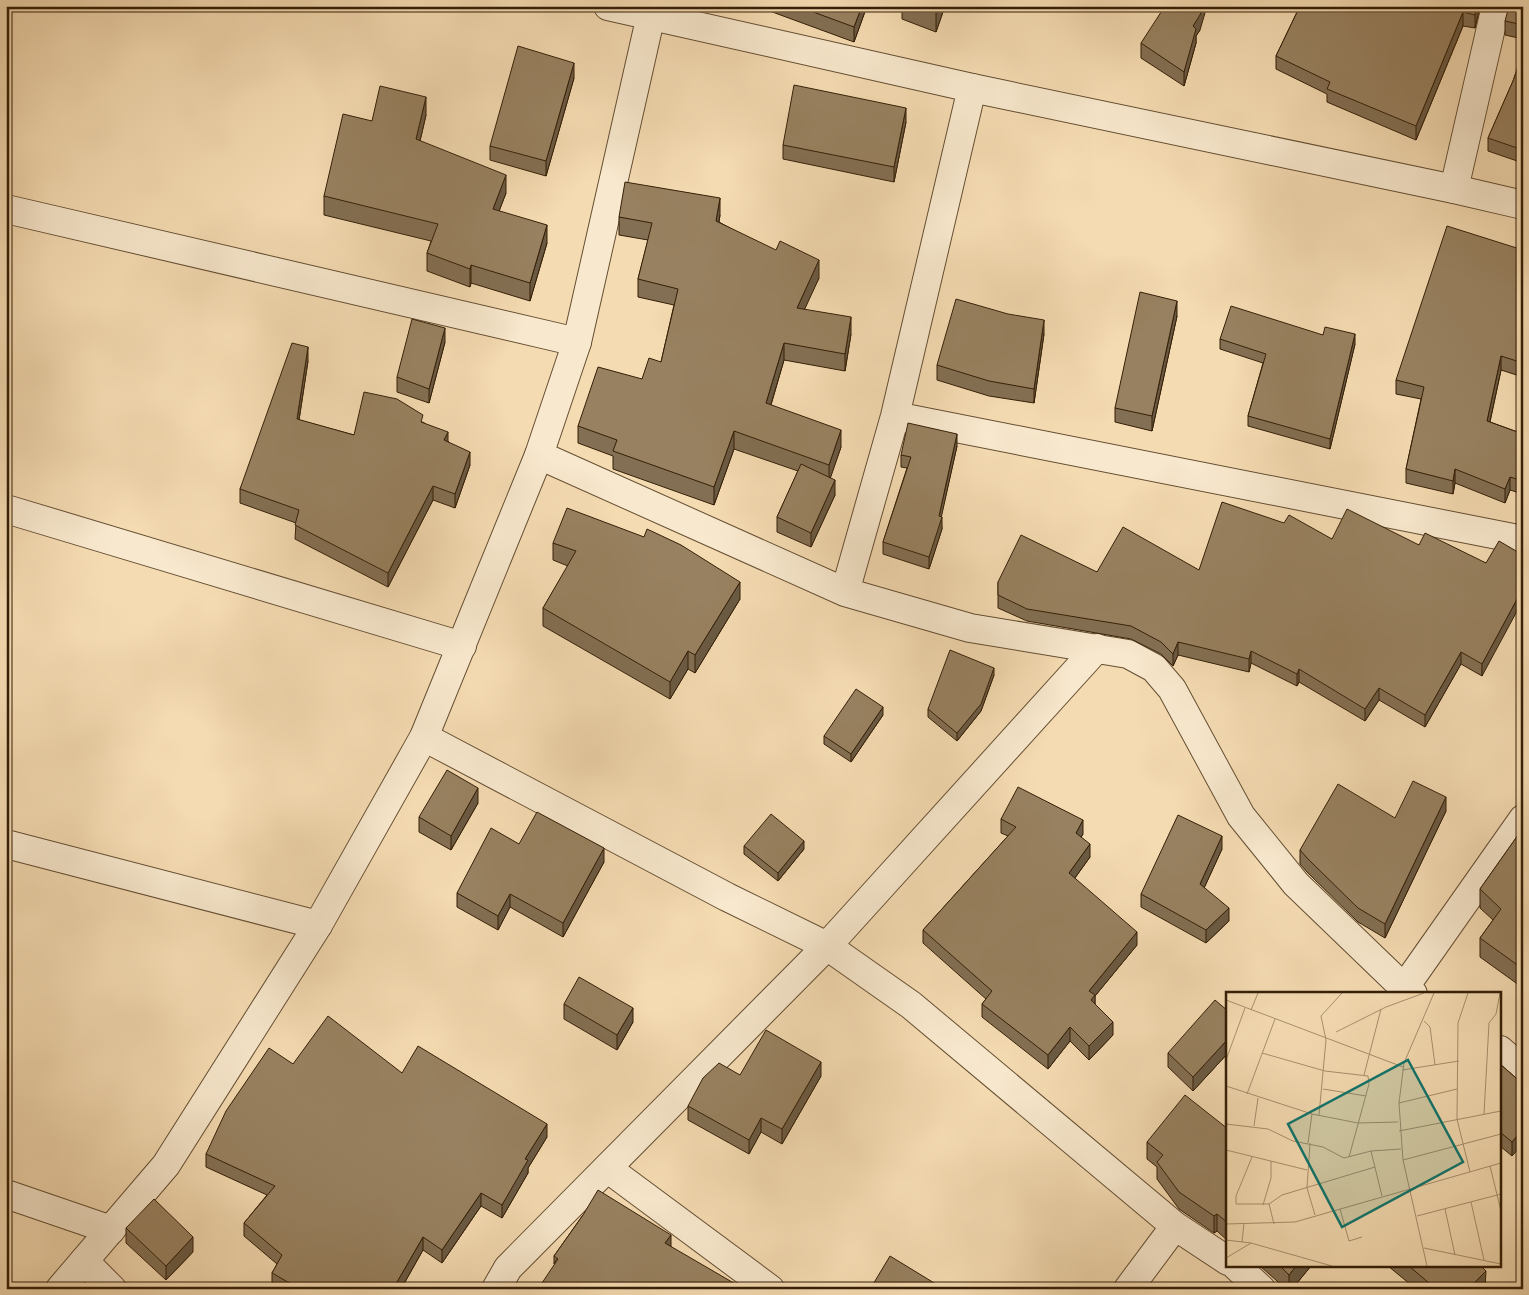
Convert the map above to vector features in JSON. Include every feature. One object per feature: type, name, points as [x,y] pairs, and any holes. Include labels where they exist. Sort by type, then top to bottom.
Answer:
[{"type":"street","points":[[608,6],[652,11],[972,88],[1523,205]]},
{"type":"street","points":[[1454,189],[1496,6]]},
{"type":"street","points":[[60,1289],[166,1165],[318,925],[424,737],[538,455],[577,342],[652,11]]},
{"type":"street","points":[[844,592],[895,416],[972,88]]},
{"type":"street","points":[[6,209],[577,342]]},
{"type":"street","points":[[895,416],[1523,540]]},
{"type":"street","points":[[538,455],[844,592],[970,628],[1128,654],[1154,668],[1172,690],[1240,816],[1296,884],[1409,991],[1523,819]]},
{"type":"street","points":[[6,509],[462,646]]},
{"type":"street","points":[[496,1289],[508,1268],[827,946],[1096,648]]},
{"type":"street","points":[[424,737],[719,893],[827,946],[912,1005],[1176,1226],[1226,1260]]},
{"type":"street","points":[[6,844],[318,925]]},
{"type":"street","points":[[1502,1052],[1523,1070]]},
{"type":"street","points":[[607,1168],[770,1289]]},
{"type":"street","points":[[6,1194],[112,1230]]},
{"type":"street","points":[[1128,1289],[1176,1226]]},
{"type":"street","points":[[84,1261],[112,1289]]},
{"type":"street","points":[[1238,1268],[1261,1289]]},
{"type":"building","points":[[797,6],[862,6],[854,27]]},
{"type":"building","points":[[1165,6],[1203,6],[1193,26],[1196,29],[1184,72],[1141,43]]},
{"type":"building","points":[[1300,6],[1477,6],[1475,15],[1463,12],[1416,126],[1327,89],[1330,82],[1276,56]]},
{"type":"building","points":[[1509,6],[1523,6],[1523,25],[1505,21]]},
{"type":"building","points":[[518,46],[574,63],[546,161],[490,146]]},
{"type":"building","points":[[1523,52],[1523,150],[1488,138],[1513,81]]},
{"type":"building","points":[[794,85],[906,108],[894,167],[783,145]]},
{"type":"building","points":[[380,86],[426,97],[416,139],[506,175],[493,209],[547,225],[530,283],[471,265],[470,269],[427,253],[438,224],[324,196],[343,114],[372,121]]},
{"type":"building","points":[[625,182],[720,198],[716,221],[776,250],[780,241],[819,260],[797,308],[851,317],[845,354],[784,343],[766,403],[841,430],[829,465],[734,431],[714,487],[613,451],[617,440],[578,426],[598,367],[642,379],[649,358],[661,362],[678,289],[638,279],[652,223],[619,217]]},
{"type":"building","points":[[1447,226],[1523,250],[1523,363],[1501,356],[1487,421],[1523,434],[1523,481],[1510,477],[1505,489],[1455,469],[1453,481],[1406,469],[1424,387],[1396,380]]},
{"type":"building","points":[[1140,292],[1177,301],[1152,416],[1115,408]]},
{"type":"building","points":[[956,299],[1008,314],[1044,320],[1034,389],[989,381],[937,365]]},
{"type":"building","points":[[1231,306],[1323,335],[1325,327],[1355,334],[1330,439],[1248,416],[1266,354],[1220,339]]},
{"type":"building","points":[[412,319],[445,328],[429,389],[397,377]]},
{"type":"building","points":[[292,343],[308,347],[297,419],[354,435],[364,392],[397,399],[423,415],[421,422],[448,432],[444,440],[470,452],[455,494],[433,486],[388,573],[295,525],[299,510],[240,489]]},
{"type":"building","points":[[908,423],[957,434],[939,516],[942,517],[929,557],[883,542],[911,457],[901,455]]},
{"type":"building","points":[[801,464],[835,480],[811,533],[777,517]]},
{"type":"building","points":[[1222,502],[1284,523],[1289,515],[1332,539],[1347,509],[1419,545],[1425,533],[1486,563],[1499,541],[1523,555],[1523,588],[1482,664],[1461,652],[1425,715],[1379,688],[1365,709],[1299,669],[1297,674],[1251,651],[1249,659],[1178,642],[1173,654],[1161,642],[1131,626],[1027,609],[998,595],[998,582],[1021,535],[1097,572],[1123,527],[1199,570]]},
{"type":"building","points":[[567,508],[644,537],[647,529],[681,545],[740,582],[695,655],[688,651],[670,682],[543,608],[576,551],[553,543]]},
{"type":"building","points":[[950,650],[994,668],[981,704],[957,733],[928,709]]},
{"type":"building","points":[[856,689],[883,707],[851,754],[824,736]]},
{"type":"building","points":[[447,770],[478,788],[451,836],[419,817]]},
{"type":"building","points":[[1413,781],[1446,797],[1385,924],[1358,908],[1300,850],[1338,784],[1395,818]]},
{"type":"building","points":[[1018,787],[1083,820],[1076,833],[1090,844],[1069,873],[1137,932],[1089,991],[1095,995],[1091,1000],[1113,1022],[1089,1046],[1070,1027],[1048,1055],[982,1004],[992,991],[923,930],[1016,827],[1001,819]]},
{"type":"building","points":[[537,812],[604,848],[563,923],[510,894],[498,916],[457,893],[491,828],[519,844]]},
{"type":"building","points":[[771,814],[804,841],[778,873],[744,846]]},
{"type":"building","points":[[1178,815],[1222,836],[1200,884],[1229,908],[1206,930],[1141,894]]},
{"type":"building","points":[[1523,828],[1523,969],[1480,938],[1501,909],[1480,889]]},
{"type":"building","points":[[579,977],[633,1008],[617,1035],[564,1004]]},
{"type":"building","points":[[1215,1000],[1226,1009],[1226,1041],[1193,1077],[1168,1053]]},
{"type":"building","points":[[328,1016],[402,1073],[418,1046],[547,1124],[525,1159],[528,1160],[502,1205],[481,1193],[442,1250],[423,1237],[393,1289],[300,1289],[272,1273],[282,1255],[244,1223],[275,1186],[206,1154],[226,1111],[269,1048],[293,1064]]},
{"type":"building","points":[[766,1030],[821,1062],[782,1129],[761,1118],[749,1140],[688,1106],[703,1078],[719,1063],[740,1075]]},
{"type":"building","points":[[1502,1066],[1523,1084],[1523,1129],[1512,1142],[1502,1134]]},
{"type":"building","points":[[1185,1095],[1226,1127],[1226,1221],[1217,1214],[1214,1216],[1179,1192],[1157,1162],[1163,1155],[1147,1142]]},
{"type":"building","points":[[598,1190],[671,1235],[665,1243],[744,1289],[538,1289],[558,1259],[554,1256]]},
{"type":"building","points":[[154,1199],[193,1237],[166,1266],[126,1228]]},
{"type":"building","points":[[890,1256],[944,1289],[876,1289],[872,1286]]},
{"type":"building","points":[[1282,1268],[1294,1268],[1289,1275]]},
{"type":"building","points":[[1411,1268],[1483,1268],[1486,1271],[1468,1289],[1436,1289]]},
{"type":"building","points":[[1022,1285],[1027,1289],[1019,1289]]}]
